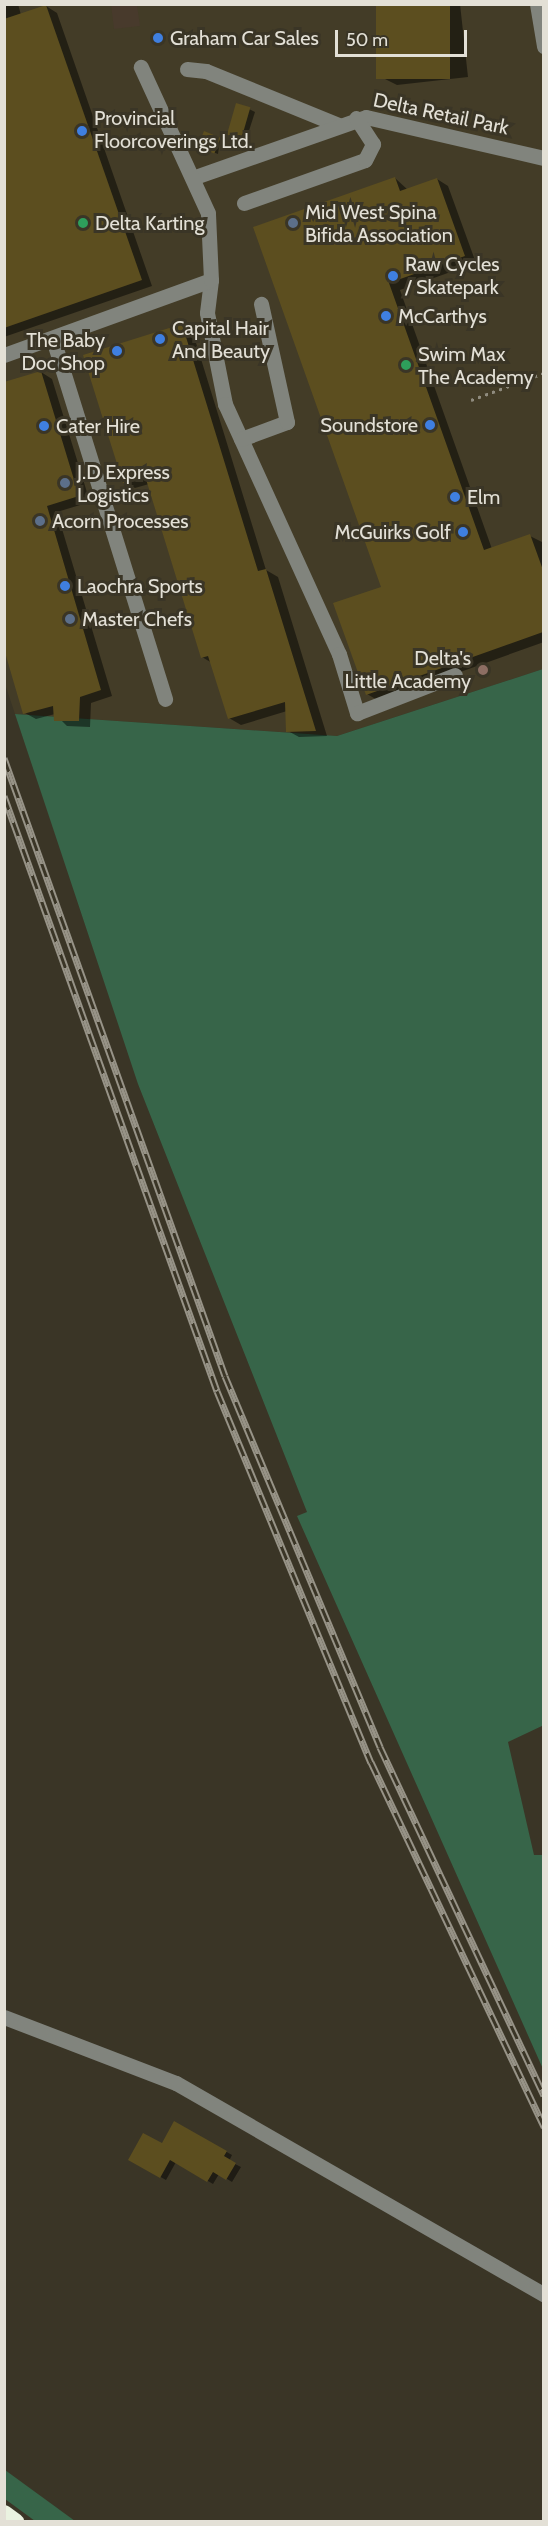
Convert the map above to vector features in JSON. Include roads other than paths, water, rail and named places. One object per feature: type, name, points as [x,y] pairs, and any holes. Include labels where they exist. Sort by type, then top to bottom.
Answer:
[{"type":"highway","points":[[4,2514],[15,2522]]},
{"type":"street","points":[[537,4],[543,46]]},
{"type":"street","points":[[141,67],[195,177],[211,226],[211,280],[207,313],[225,404],[339,654],[357,713],[455,675]]},
{"type":"street","points":[[187,69],[206,71],[338,124]]},
{"type":"street","points":[[244,203],[365,160],[373,144],[356,118]]},
{"type":"street","name":"Delta Retail Park","points":[[195,177],[356,118],[376,118],[543,158]]},
{"type":"street","points":[[4,355],[211,280]]},
{"type":"street","points":[[241,439],[287,422],[261,304]]},
{"type":"street","points":[[53,339],[165,699]]},
{"type":"street","points":[[4,2016],[176,2083],[543,2295]]},
{"type":"railway","points":[[4,758],[225,1376],[380,1747],[544,2095]]},
{"type":"railway","points":[[4,796],[217,1391],[371,1762],[544,2127]]},
{"type":"place","name":"Graham Car Sales","points":[[158,38]]},
{"type":"place","name":"Provincial Floorcoverings Ltd.","points":[[82,131]]},
{"type":"place","name":"Delta Karting","points":[[83,223]]},
{"type":"place","name":"Mid West Spina Bifida Association","points":[[293,223]]},
{"type":"place","name":"Raw Cycles / Skatepark","points":[[393,276]]},
{"type":"place","name":"McCarthys","points":[[386,316]]},
{"type":"place","name":"Capital Hair And Beauty","points":[[160,339]]},
{"type":"place","name":"The Baby Doc Shop","points":[[117,351]]},
{"type":"place","name":"Swim Max The Academy","points":[[406,365]]},
{"type":"place","name":"Soundstore","points":[[430,425]]},
{"type":"place","name":"Cater Hire","points":[[44,426]]},
{"type":"place","name":"J.D Express Logistics","points":[[65,483]]},
{"type":"place","name":"Elm","points":[[455,497]]},
{"type":"place","name":"Acorn Processes","points":[[40,521]]},
{"type":"place","name":"McGuirks Golf","points":[[463,532]]},
{"type":"place","name":"Laochra Sports","points":[[65,586]]},
{"type":"place","name":"Master Chefs","points":[[70,619]]},
{"type":"place","name":"Delta's Little Academy","points":[[483,670]]}]
